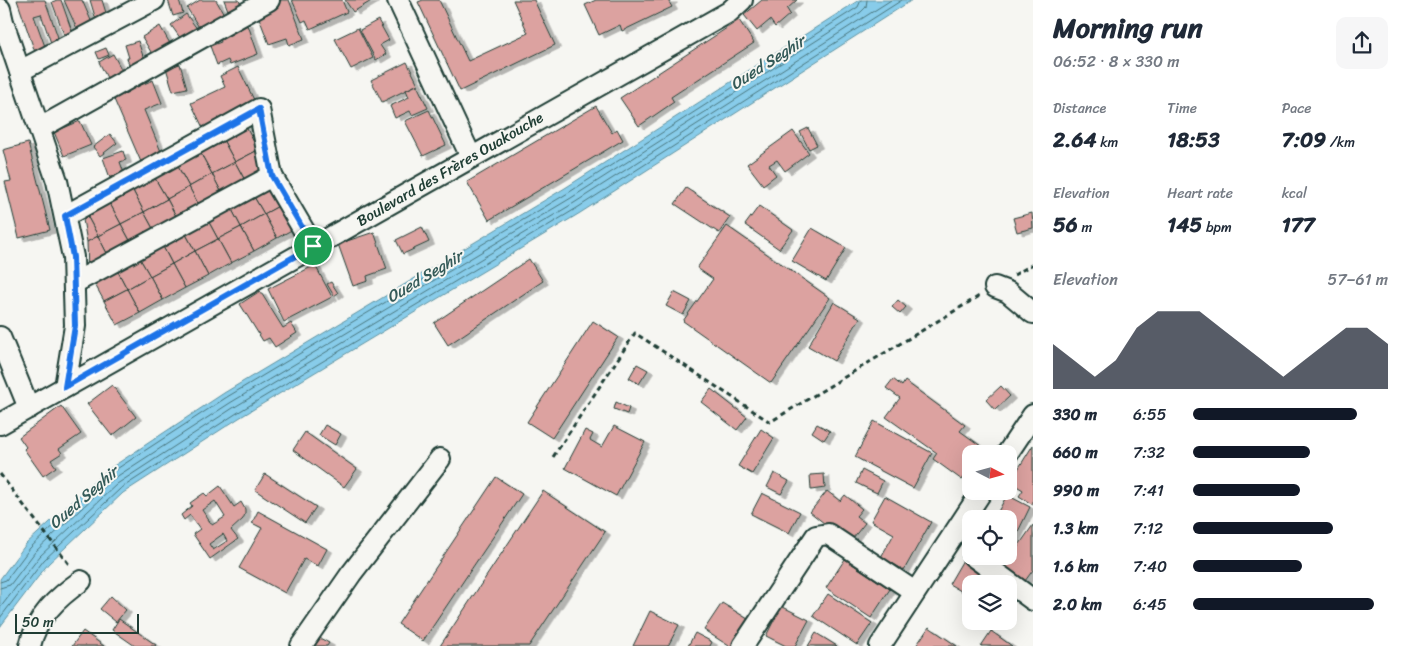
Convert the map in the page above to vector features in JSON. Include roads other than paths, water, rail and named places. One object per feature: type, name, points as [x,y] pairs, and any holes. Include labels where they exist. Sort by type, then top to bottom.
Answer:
[{"type":"street","points":[[20,71],[154,0]]},
{"type":"street","points":[[40,128],[269,0]]},
{"type":"street","points":[[398,0],[471,156]]},
{"type":"street","name":"Boulevard des Frères Ouakouche","points":[[0,424],[471,156],[729,12],[742,0]]},
{"type":"street","points":[[0,8],[2,22],[57,181],[73,257],[75,326],[65,387]]},
{"type":"street","points":[[65,216],[259,109],[272,176],[313,246]]},
{"type":"street","points":[[74,283],[272,176]]},
{"type":"street","points":[[995,287],[1008,292],[1033,313]]},
{"type":"street","points":[[0,337],[29,408]]},
{"type":"street","points":[[1013,445],[1033,415]]},
{"type":"street","points":[[301,646],[351,574],[440,460]]},
{"type":"street","points":[[880,646],[976,500]]},
{"type":"street","points":[[743,646],[816,536],[828,534],[915,592]]},
{"type":"street","points":[[950,540],[962,549]]},
{"type":"street","points":[[985,565],[1032,598]]},
{"type":"street","points":[[30,646],[32,636],[45,612],[65,593],[78,576]]},
{"type":"water","name":"Oued Seghir","points":[[859,0],[912,0],[580,213],[239,418],[123,493],[48,564],[0,627],[0,579],[26,544],[106,471],[224,393],[565,188]]}]
